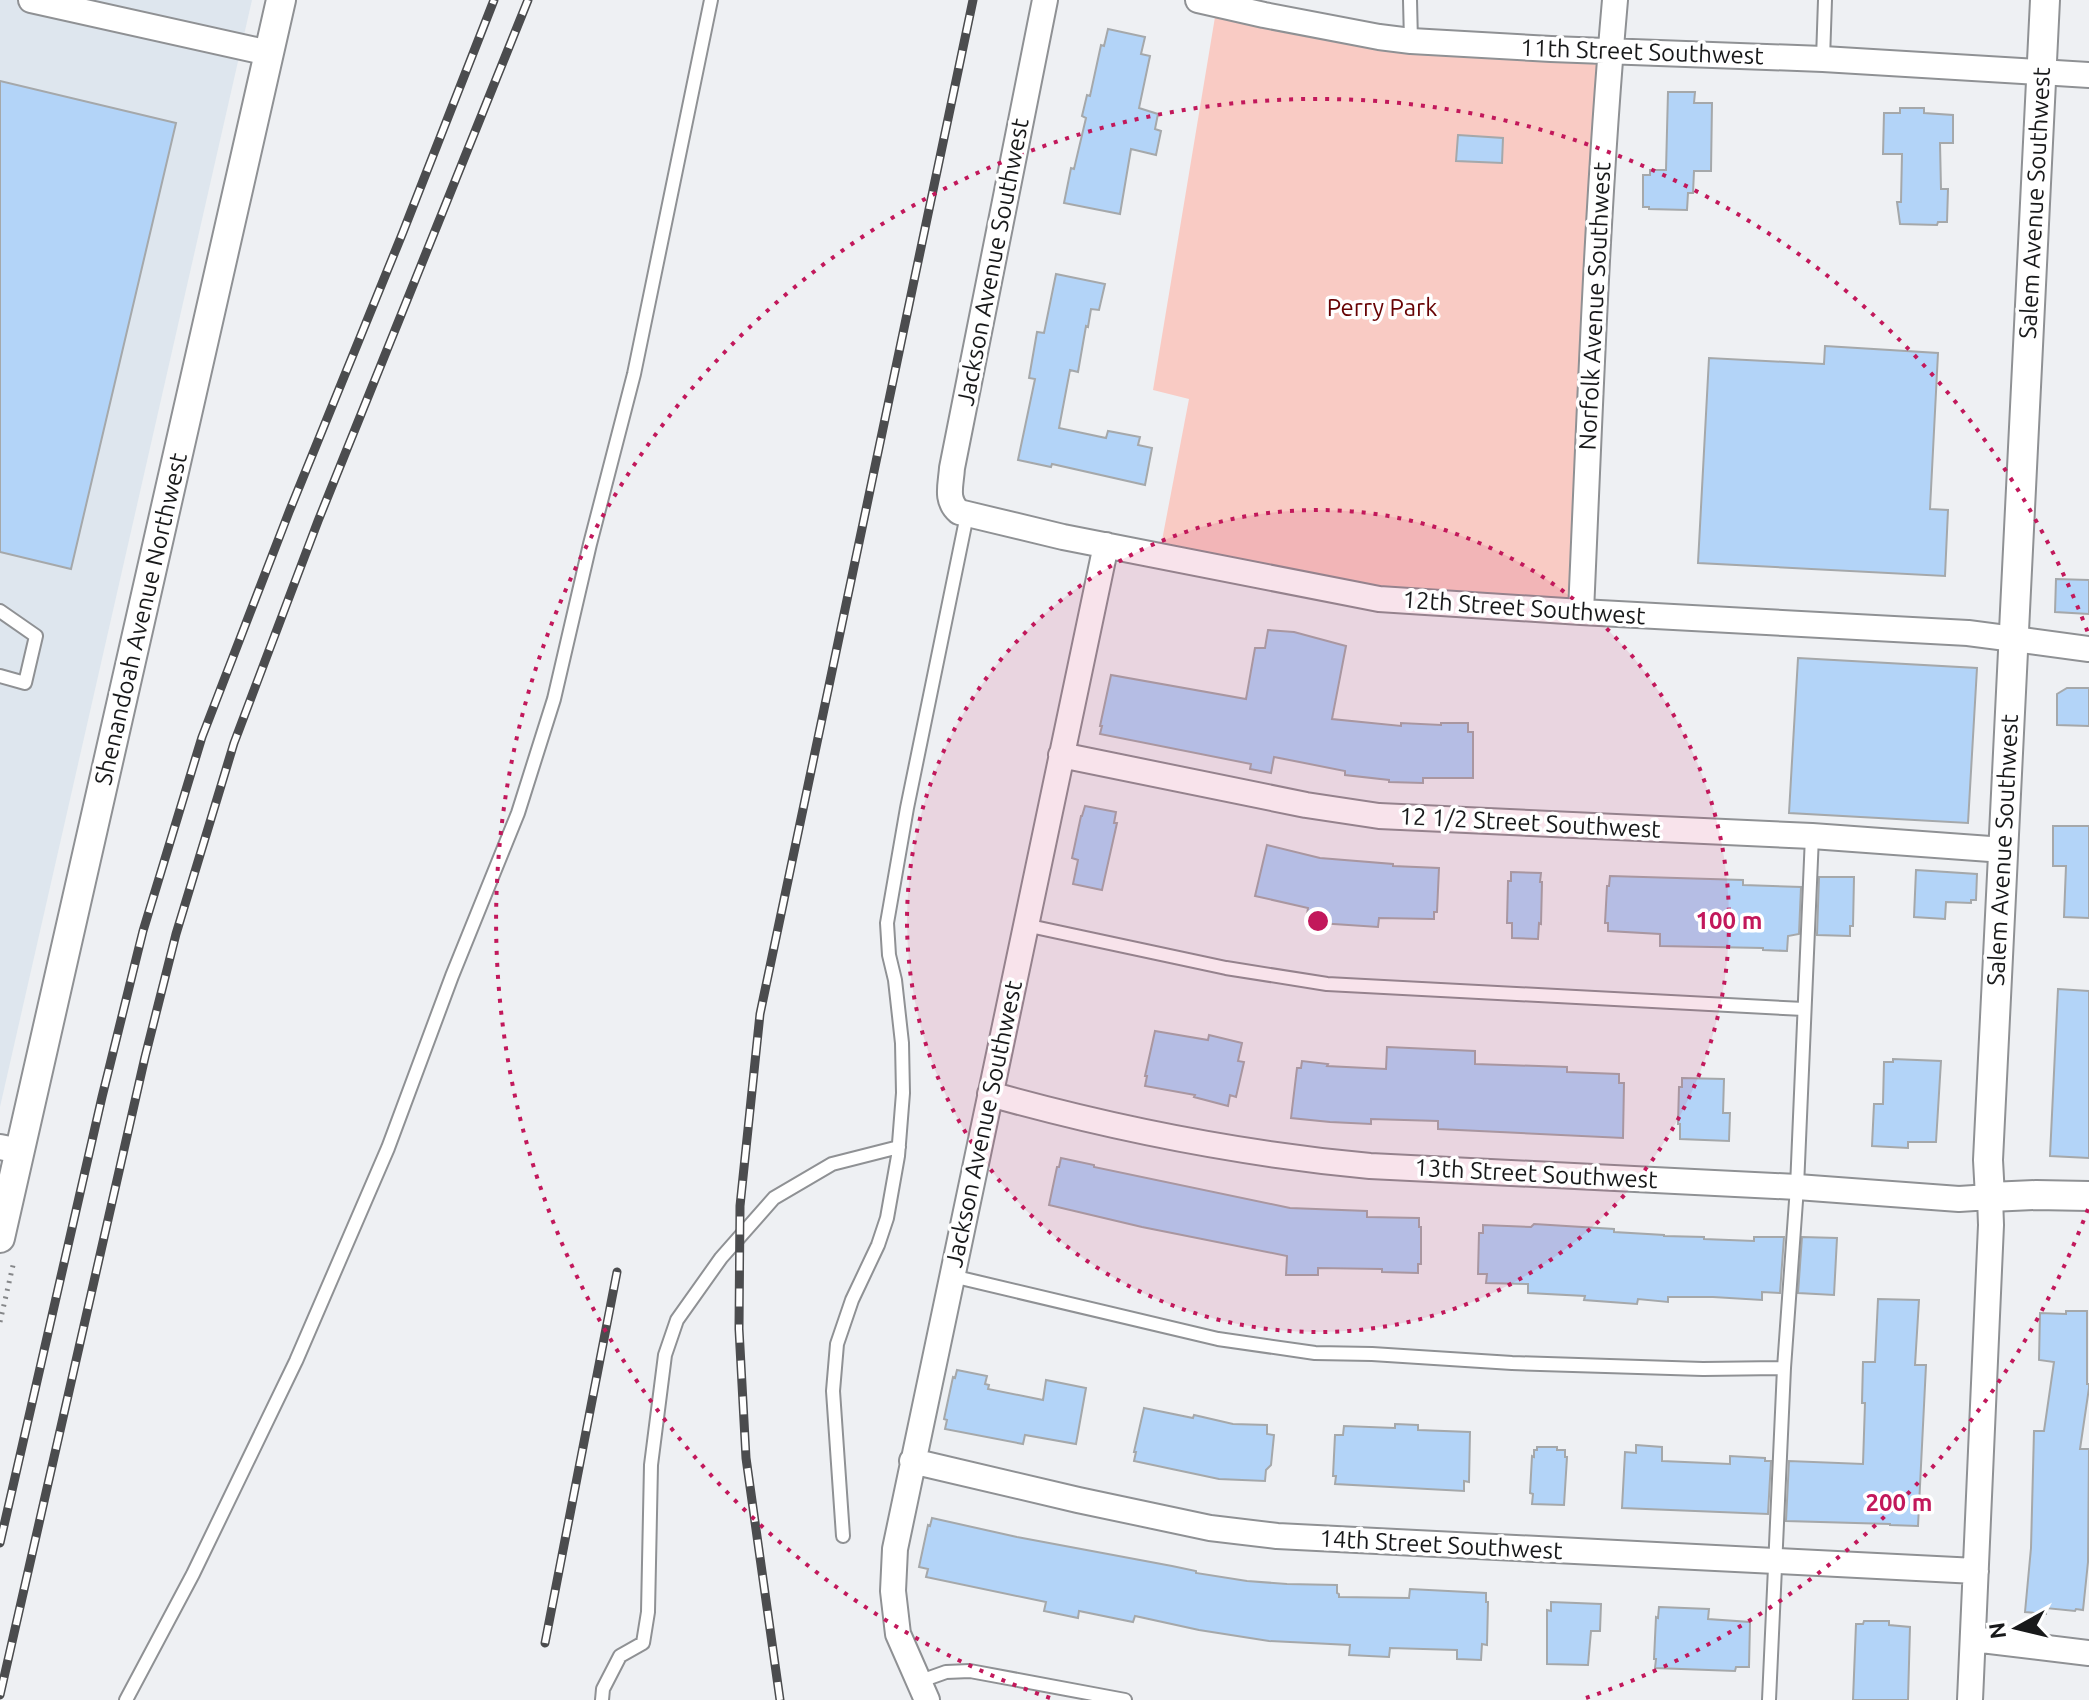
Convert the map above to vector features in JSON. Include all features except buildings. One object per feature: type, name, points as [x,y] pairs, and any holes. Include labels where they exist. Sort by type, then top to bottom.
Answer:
[{"type":"street","points":[[31,0],[269,53]]},
{"type":"street","name":"Shenandoah Avenue Northwest","points":[[0,1238],[10,1149],[281,0]]},
{"type":"street","name":"Jackson Avenue Southwest","points":[[967,515],[952,506],[949,497],[952,468],[1045,0]]},
{"type":"street","name":"11th Street Southwest","points":[[1198,0],[1278,18],[1411,41],[1823,59],[2089,75]]},
{"type":"street","name":"Norfolk Avenue Southwest","points":[[1581,612],[1597,255],[1615,0]]},
{"type":"street","name":"Salem Avenue Southwest","points":[[1970,1700],[1991,1225],[1988,1160],[2045,0]]},
{"type":"street","name":"12th Street Southwest","points":[[967,515],[1379,599],[1968,633],[2089,649]]},
{"type":"street","name":"Jackson Avenue Southwest","points":[[922,1691],[898,1634],[893,1591],[895,1549],[1106,545]]},
{"type":"street","name":"12 1/2 Street Southwest","points":[[1061,755],[1306,805],[1379,816],[1812,836],[2004,850]]},
{"type":"street","name":"13th Street Southwest","points":[[990,1094],[1055,1112],[1196,1143],[1370,1166],[1797,1187],[1959,1199],[2089,1196]]},
{"type":"street","name":"14th Street Southwest","points":[[912,1461],[1195,1525],[1277,1536],[1976,1571]]},
{"type":"street","points":[[1973,1639],[2089,1653]]},
{"type":"lane","points":[[126,1700],[193,1574],[296,1361],[388,1148],[452,976],[518,813],[554,699],[634,374],[711,0]]},
{"type":"lane","points":[[1410,0],[1411,41]]},
{"type":"lane","points":[[1823,59],[1825,0]]},
{"type":"lane","points":[[843,1536],[833,1391],[837,1344],[887,1218],[899,1147],[903,1093],[902,1043],[887,923],[907,808],[967,515]]},
{"type":"lane","points":[[0,611],[36,636],[25,683],[0,676]]},
{"type":"lane","points":[[1769,1700],[1784,1368],[1797,1187],[1812,836]]},
{"type":"lane","points":[[1025,925],[1226,968],[1327,984],[1804,1009]]},
{"type":"lane","points":[[602,1700],[603,1689],[620,1656],[643,1643],[648,1612],[651,1465],[665,1355],[677,1320],[721,1258],[774,1198],[832,1164],[899,1147]]},
{"type":"lane","points":[[952,1276],[1218,1339],[1315,1353],[1512,1363],[1703,1369],[1784,1368]]},
{"type":"lane","points":[[922,1691],[946,1672],[970,1671],[1125,1700]]},
{"type":"shaded area","points":[[0,0],[252,0],[0,1107]]},
{"type":"green space","name":"Perry Park","points":[[1217,5],[1264,15],[1611,51],[1581,612],[1379,599],[1159,556],[1189,399],[1153,390]]},
{"type":"railway","points":[[0,1543],[143,931],[202,737],[494,0]]},
{"type":"railway","points":[[0,1695],[145,1057],[176,934],[234,743],[318,521],[528,0]]},
{"type":"railway","points":[[780,1700],[746,1458],[739,1329],[740,1206],[760,1014],[973,0]]},
{"type":"railway","points":[[545,1643],[617,1272]]}]
